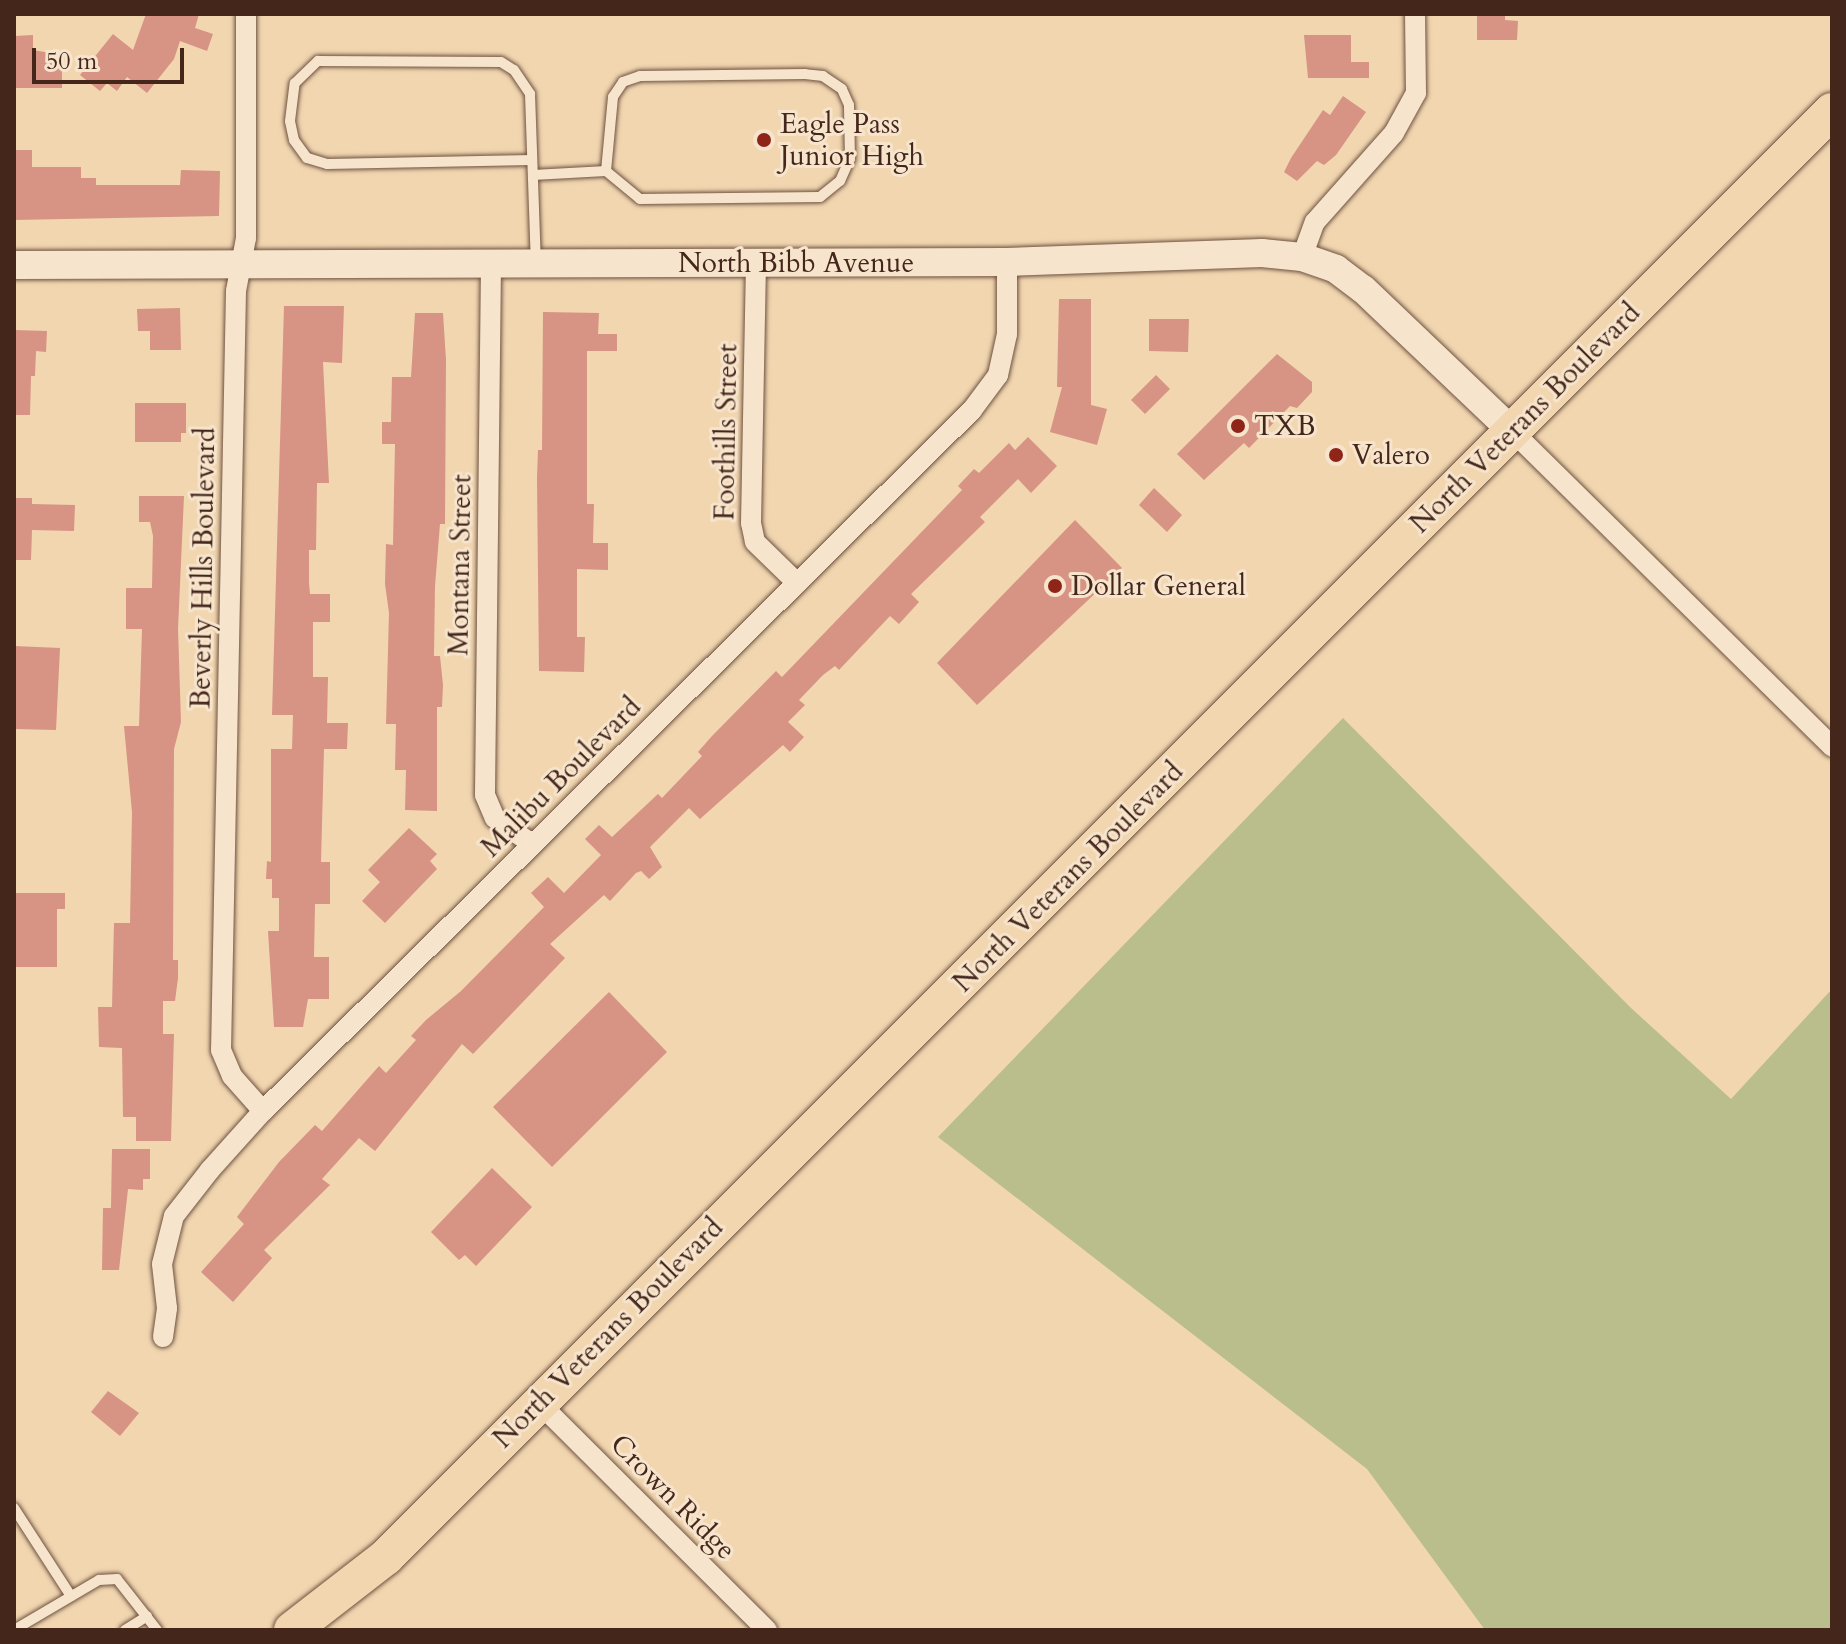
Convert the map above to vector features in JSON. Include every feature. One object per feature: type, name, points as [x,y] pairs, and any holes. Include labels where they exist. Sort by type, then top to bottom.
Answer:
[{"type":"highway","name":"North Veterans Boulevard","points":[[292,1630],[386,1557],[1832,111]]},
{"type":"main road","name":"North Bibb Avenue","points":[[14,265],[1007,262],[1262,253],[1302,257],[1336,269],[1363,289],[1512,431]]},
{"type":"street","name":"Beverly Hills Boulevard","points":[[246,14],[242,265],[236,291],[221,1050],[232,1076],[263,1111]]},
{"type":"street","points":[[1302,257],[1315,222],[1394,133],[1416,93],[1415,14]]},
{"type":"street","name":"Malibu Boulevard","points":[[163,1337],[167,1308],[162,1264],[174,1216],[263,1111],[972,410],[998,375],[1007,334],[1007,262]]},
{"type":"street","name":"Foothills Street","points":[[756,263],[751,523],[755,542],[797,583]]},
{"type":"street","name":"Montana Street","points":[[491,265],[485,795],[495,818],[532,844]]},
{"type":"street","points":[[1512,431],[1832,747]]},
{"type":"street","name":"Crown Ridge","points":[[539,1403],[767,1630]]},
{"type":"lane","points":[[532,160],[327,164],[307,158],[294,140],[290,121],[295,83],[318,61],[501,62],[524,79],[530,94],[536,265]]},
{"type":"lane","points":[[533,175],[606,171],[640,199],[820,197],[840,181],[850,159],[849,105],[842,89],[823,76],[640,76],[623,82],[613,97],[606,171]]},
{"type":"lane","points":[[14,1508],[71,1596]]},
{"type":"lane","points":[[14,1630],[99,1580],[117,1579],[157,1630]]},
{"type":"lane","points":[[125,1630],[147,1616]]},
{"type":"green space","points":[[1343,718],[1631,1008],[1731,1099],[1832,989],[1832,1630],[1485,1630],[1367,1469],[938,1137]]},
{"type":"building","points":[[146,14],[199,14],[195,28],[213,34],[207,51],[180,41],[174,59],[147,93],[127,77],[117,91],[107,83],[100,91],[80,75],[113,34],[133,50]]},
{"type":"building","points":[[1477,14],[1505,14],[1505,20],[1518,21],[1517,40],[1477,40]]},
{"type":"building","points":[[33,35],[33,50],[62,55],[62,88],[14,88],[14,36]]},
{"type":"building","points":[[1304,35],[1351,35],[1351,62],[1369,62],[1369,78],[1308,78]]},
{"type":"building","points":[[1343,96],[1366,112],[1336,155],[1324,165],[1317,161],[1297,181],[1284,172],[1291,158],[1323,110],[1330,115]]},
{"type":"building","points":[[14,150],[32,150],[32,167],[81,167],[81,178],[96,178],[96,185],[180,185],[181,170],[220,171],[219,216],[14,220]]},
{"type":"building","points":[[1059,299],[1091,299],[1091,405],[1107,409],[1097,445],[1050,432],[1062,387],[1057,387]]},
{"type":"building","points":[[284,306],[344,306],[342,363],[323,362],[329,483],[317,483],[316,550],[309,550],[309,583],[310,594],[330,594],[330,622],[313,622],[313,677],[328,677],[327,723],[348,723],[347,749],[324,749],[321,862],[330,862],[330,904],[315,904],[314,957],[329,957],[329,999],[308,999],[303,1027],[274,1027],[268,931],[279,931],[279,898],[272,898],[272,879],[266,879],[267,861],[271,862],[271,749],[292,749],[293,715],[272,715]]},
{"type":"building","points":[[180,308],[181,350],[150,350],[150,331],[138,331],[137,309]]},
{"type":"building","points":[[543,312],[599,313],[598,334],[617,334],[617,351],[587,351],[587,504],[594,504],[593,543],[608,543],[608,570],[577,569],[577,637],[585,637],[584,672],[539,671],[537,478],[538,450],[542,450]]},
{"type":"building","points":[[415,313],[443,313],[446,360],[445,524],[440,524],[435,586],[434,656],[440,656],[443,685],[442,707],[437,707],[437,811],[405,810],[406,770],[395,770],[396,724],[386,724],[389,613],[385,584],[386,544],[393,545],[395,444],[382,444],[382,422],[391,422],[392,377],[411,377]]},
{"type":"building","points":[[1149,319],[1189,319],[1188,352],[1149,351]]},
{"type":"building","points":[[14,330],[47,331],[46,352],[36,351],[35,376],[31,376],[30,415],[14,415]]},
{"type":"building","name":"TXB","points":[[1277,354],[1312,382],[1312,392],[1297,408],[1290,406],[1249,448],[1244,443],[1204,480],[1177,454]]},
{"type":"building","points":[[1156,375],[1170,389],[1145,414],[1131,400]]},
{"type":"building","points":[[135,403],[186,403],[186,433],[181,433],[181,442],[135,442]]},
{"type":"building","points":[[1028,437],[1057,466],[1031,493],[1018,479],[980,517],[985,522],[911,594],[919,602],[899,624],[890,616],[839,670],[835,666],[823,675],[799,700],[805,705],[788,722],[804,737],[790,752],[783,745],[700,819],[689,808],[650,847],[662,867],[649,879],[641,871],[636,873],[610,901],[604,895],[550,944],[565,958],[473,1054],[462,1044],[375,1151],[359,1138],[322,1179],[330,1185],[264,1250],[272,1258],[233,1302],[201,1272],[244,1224],[237,1217],[279,1162],[315,1125],[322,1131],[379,1066],[386,1073],[416,1040],[411,1036],[426,1020],[461,991],[544,907],[531,893],[548,877],[564,893],[601,855],[585,839],[599,825],[612,837],[658,794],[662,798],[702,756],[698,752],[712,736],[776,671],[782,677],[962,490],[958,486],[974,469],[979,473],[1009,443],[1015,450]]},
{"type":"building","points":[[1154,488],[1182,515],[1167,532],[1139,505]]},
{"type":"building","points":[[139,496],[184,496],[178,629],[181,722],[174,749],[173,960],[178,960],[178,978],[175,1001],[163,1001],[163,1034],[174,1034],[171,1141],[136,1141],[136,1117],[123,1117],[122,1048],[99,1047],[98,1007],[112,1007],[114,923],[130,923],[132,812],[124,726],[139,726],[142,629],[126,629],[126,588],[152,588],[153,536],[150,522],[139,522]]},
{"type":"building","points":[[14,498],[32,498],[32,504],[75,505],[74,531],[32,530],[31,560],[14,560]]},
{"type":"building","name":"Dollar General","points":[[1075,520],[1122,568],[977,705],[937,663]]},
{"type":"building","points":[[14,646],[60,648],[56,730],[14,729]]},
{"type":"building","points":[[409,828],[437,854],[430,861],[437,869],[385,923],[362,901],[380,882],[368,870]]},
{"type":"building","points":[[14,893],[65,893],[65,909],[57,909],[57,967],[14,967]]},
{"type":"building","points":[[609,992],[667,1052],[552,1167],[493,1107]]},
{"type":"building","points":[[112,1149],[150,1149],[150,1179],[143,1179],[143,1190],[128,1189],[119,1270],[102,1270],[103,1208],[111,1208]]},
{"type":"building","points":[[492,1168],[532,1207],[476,1266],[465,1255],[459,1260],[431,1232]]},
{"type":"building","points":[[108,1391],[139,1413],[120,1436],[91,1412]]},
{"type":"place","name":"Eagle Pass Junior High","points":[[764,140]]},
{"type":"place","name":"TXB","points":[[1238,426]]},
{"type":"place","name":"Valero","points":[[1336,455]]},
{"type":"place","name":"Dollar General","points":[[1055,586]]}]
